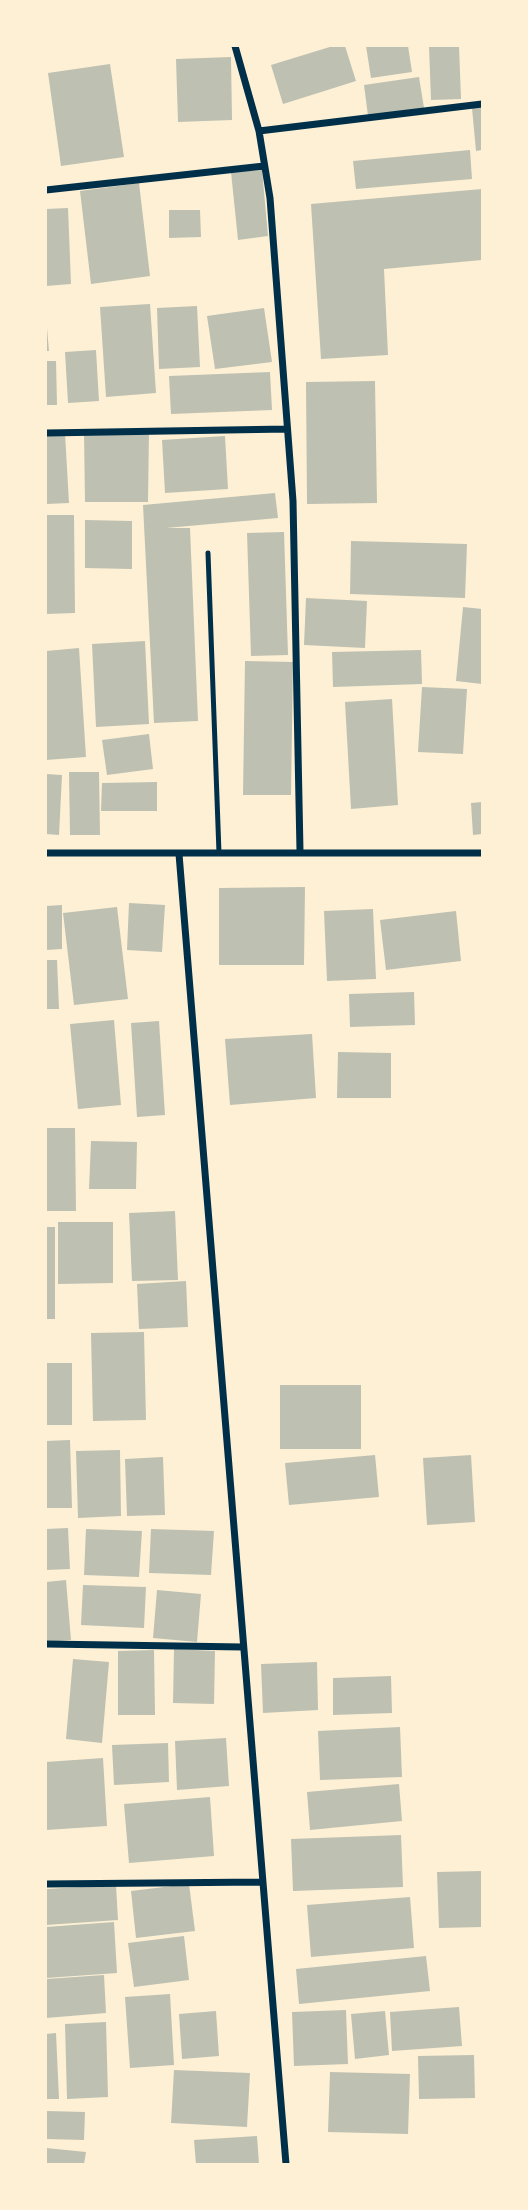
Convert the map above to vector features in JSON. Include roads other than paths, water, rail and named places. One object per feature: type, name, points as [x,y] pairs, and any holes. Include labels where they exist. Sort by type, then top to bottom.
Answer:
[{"type":"street","points":[[234,46],[259,131],[270,198],[293,502],[300,851]]},
{"type":"street","points":[[259,131],[482,104]]},
{"type":"street","points":[[46,190],[264,166]]},
{"type":"street","points":[[46,433],[287,429]]},
{"type":"street","points":[[46,853],[482,853]]},
{"type":"street","points":[[179,854],[286,2165]]},
{"type":"street","points":[[46,1644],[243,1647]]},
{"type":"street","points":[[46,1884],[261,1882]]},
{"type":"lane","points":[[208,553],[220,820],[219,853]]}]
